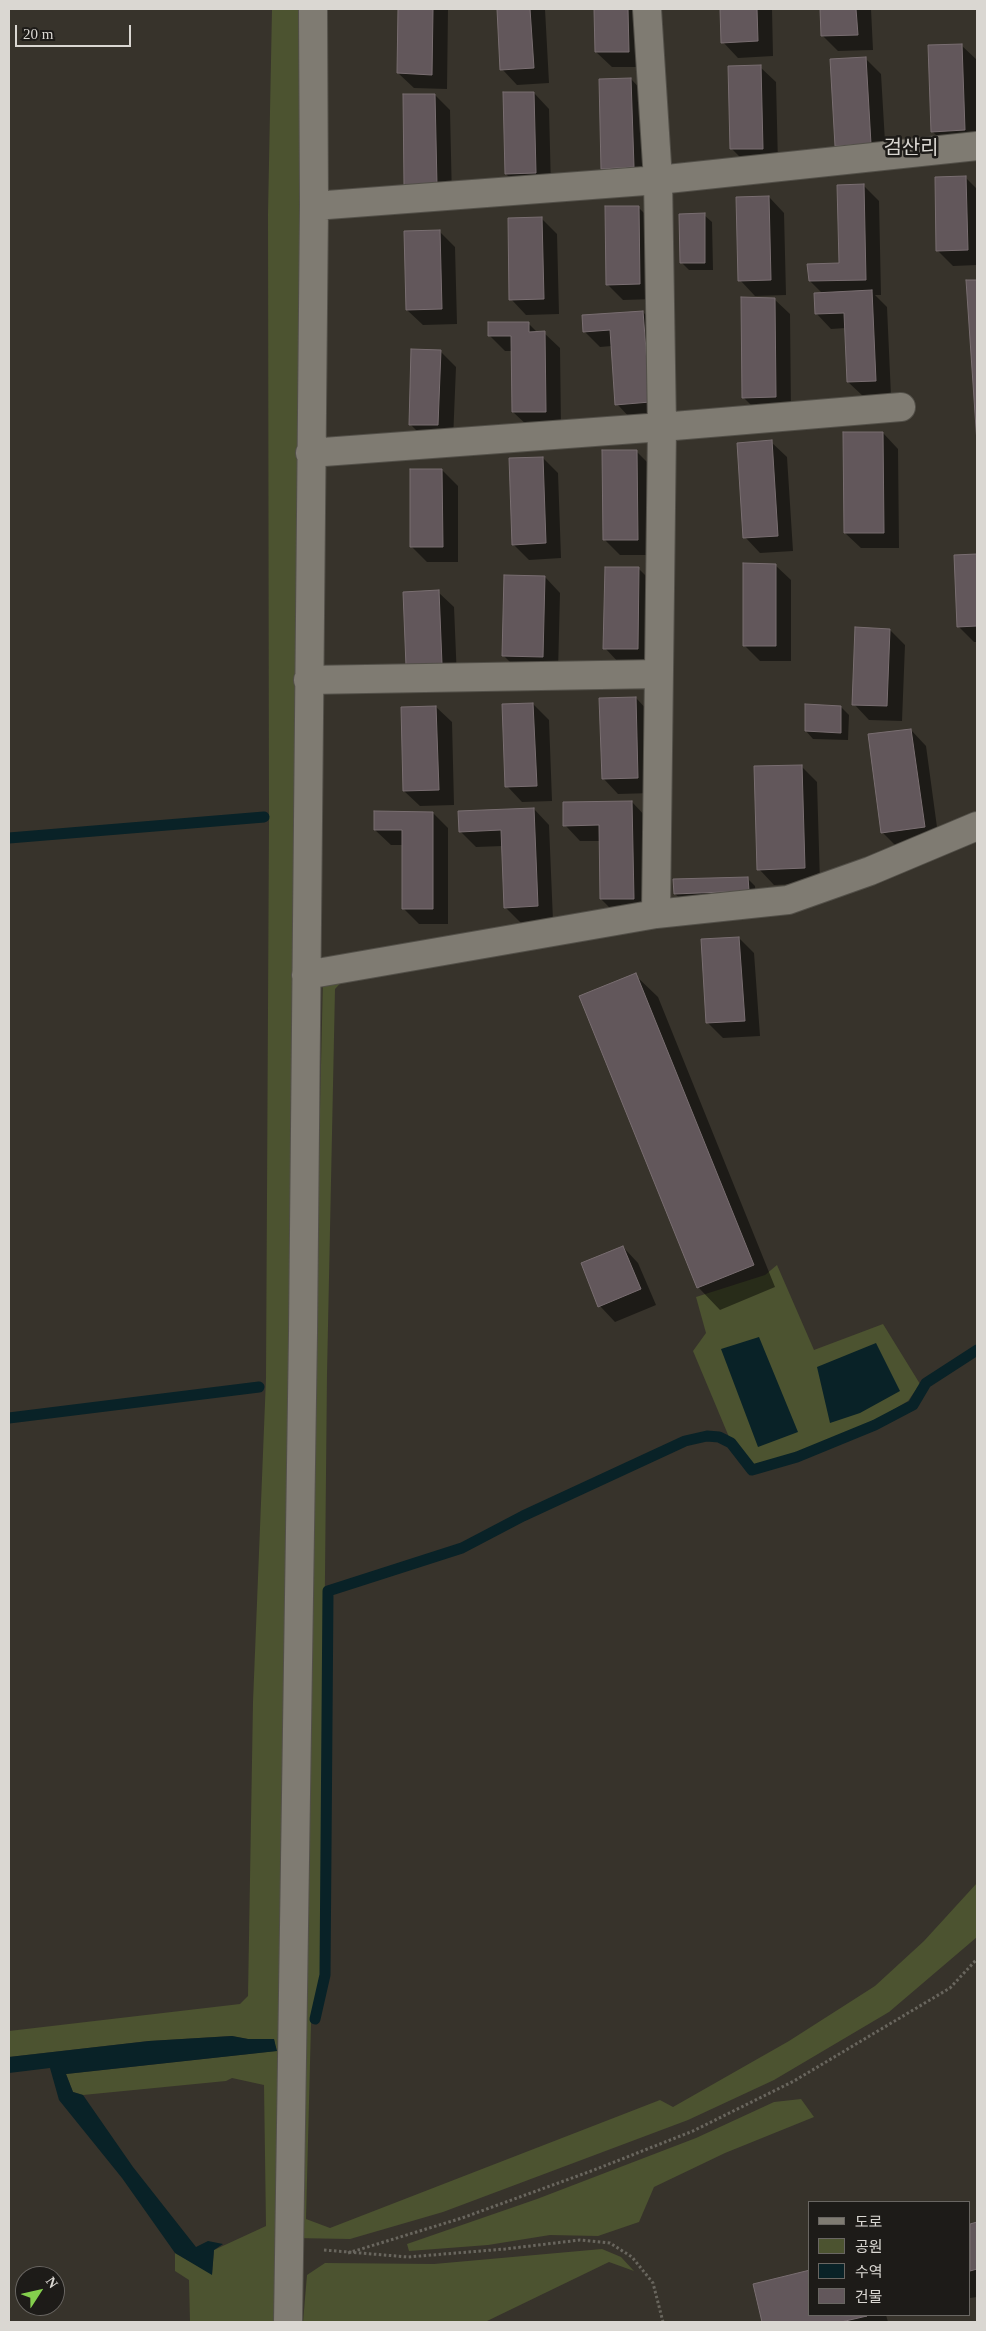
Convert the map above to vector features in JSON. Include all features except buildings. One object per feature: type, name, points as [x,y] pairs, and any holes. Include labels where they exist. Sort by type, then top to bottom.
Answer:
[{"type":"street","points":[[288,2322],[303,1343],[310,453],[314,206],[313,9]]},
{"type":"street","points":[[646,9],[658,180],[662,427],[656,914]]},
{"type":"street","points":[[314,206],[658,180],[977,146]]},
{"type":"street","points":[[310,453],[662,427],[901,406]]},
{"type":"street","points":[[308,680],[659,674]]},
{"type":"street","points":[[306,975],[656,914],[788,900],[870,871],[977,826]]},
{"type":"path","points":[[348,2253],[462,2218],[594,2170],[692,2131],[794,2081],[950,1988],[977,1959]]},
{"type":"path","points":[[289,2246],[348,2253],[408,2257],[505,2249],[580,2240],[610,2243],[632,2258],[653,2283],[663,2322]]},
{"type":"green space","points":[[272,9],[303,9],[281,2322],[190,2322],[189,2280],[175,2271],[175,2253],[212,2274],[214,2250],[266,2226],[264,2085],[232,2078],[226,2081],[83,2095],[73,2092],[66,2074],[276,2051],[274,2039],[248,2039],[232,2036],[149,2041],[9,2057],[9,2031],[240,2004],[248,1996],[253,1702],[266,1378],[269,823],[268,214]]},
{"type":"green space","points":[[348,975],[335,989],[327,1374],[321,1976],[311,2024],[306,2219],[330,2228],[660,2100],[673,2107],[789,2041],[875,1986],[924,1941],[977,1883],[977,1937],[889,2012],[774,2080],[688,2120],[443,2212],[350,2239],[294,2238],[323,978]]},
{"type":"green space","points":[[777,1265],[814,1350],[883,1324],[920,1384],[908,1401],[868,1425],[797,1453],[752,1466],[729,1437],[693,1351],[706,1333],[696,1297],[765,1275]]},
{"type":"green space","points":[[801,2099],[814,2117],[725,2153],[654,2187],[639,2222],[598,2236],[550,2235],[488,2245],[409,2251],[407,2244],[537,2199],[696,2138],[774,2102]]},
{"type":"green space","points":[[602,2249],[621,2257],[634,2271],[609,2262],[485,2322],[303,2322],[307,2275],[325,2263],[434,2264]]},
{"type":"water","points":[[759,1337],[798,1432],[758,1447],[721,1349]]},
{"type":"water","points":[[876,1343],[900,1391],[860,1413],[830,1423],[817,1367]]},
{"type":"water","points":[[232,2036],[248,2039],[274,2039],[277,2051],[66,2074],[73,2092],[83,2095],[133,2167],[196,2247],[208,2241],[223,2244],[214,2250],[212,2275],[175,2253],[122,2178],[59,2100],[50,2068],[9,2073],[9,2057],[149,2041]]},
{"type":"waterway","points":[[9,838],[264,817]]},
{"type":"waterway","points":[[315,2019],[325,1975],[328,1591],[462,1548],[523,1516],[685,1441],[707,1436],[719,1437],[731,1443],[752,1470],[797,1457],[875,1425],[913,1405],[926,1383],[977,1350]]},
{"type":"waterway","points":[[9,1418],[259,1387]]},
{"type":"district","name":"검산리","points":[[911,149]]}]
